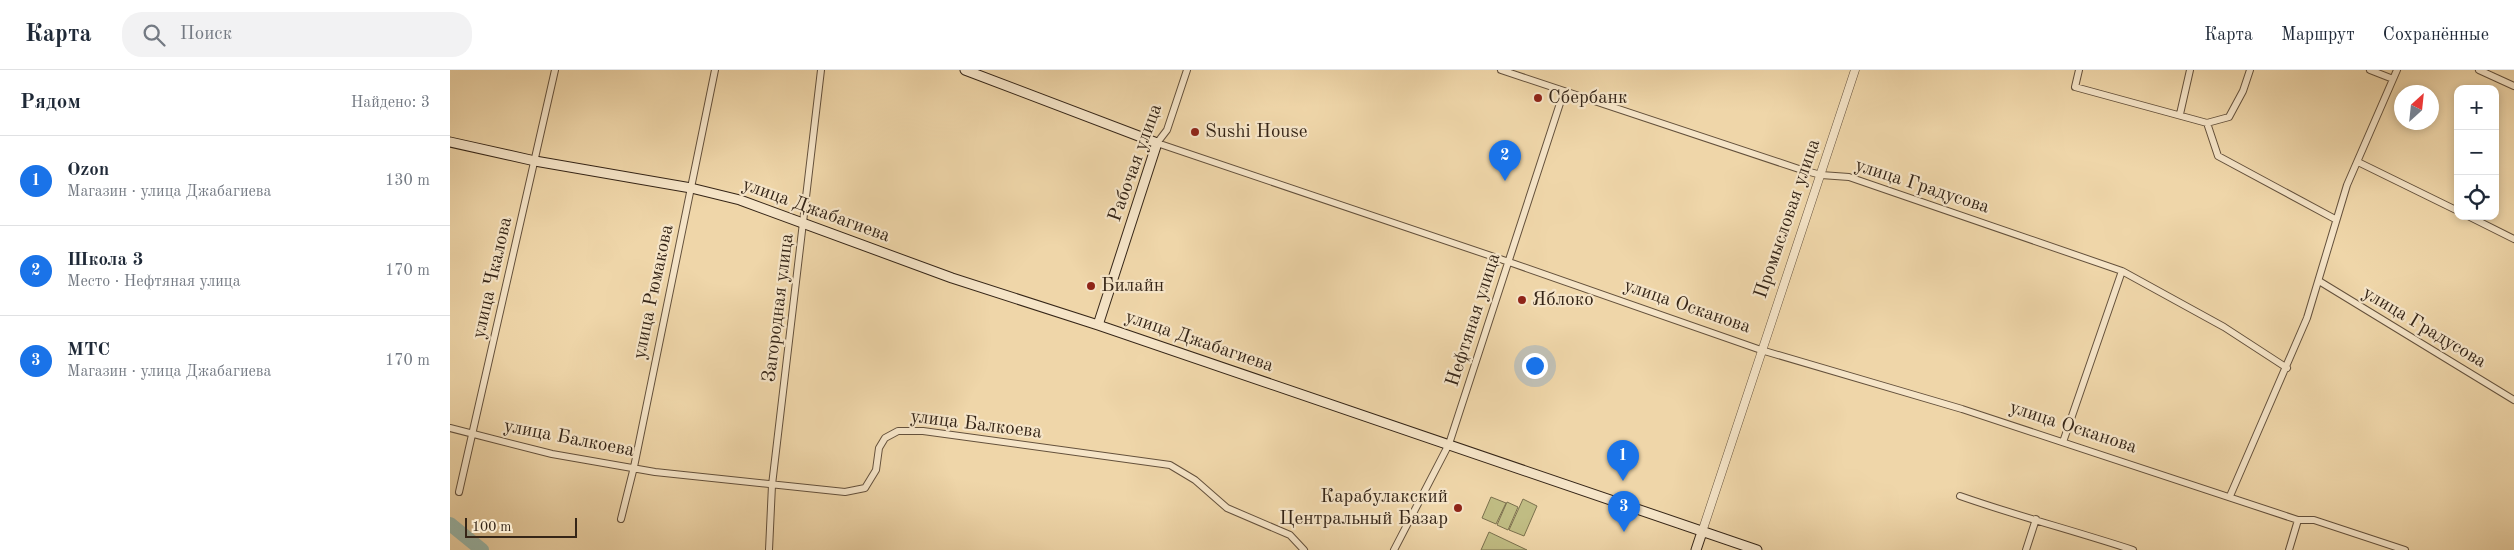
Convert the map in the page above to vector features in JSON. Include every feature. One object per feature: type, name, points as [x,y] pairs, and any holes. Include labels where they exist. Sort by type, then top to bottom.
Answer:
[{"type":"main road","name":"улица Осканова","points":[[965,70],[1157,143]]},
{"type":"main road","name":"улица Джабагиева","points":[[450,142],[535,161],[691,188],[740,200],[805,222],[952,278],[1098,325],[1758,550]]},
{"type":"main road","name":"Рабочая улица","points":[[1098,325],[1157,143]]},
{"type":"main road","name":"Промысловая улица","points":[[1696,550],[1702,532]]},
{"type":"street","name":"улица Чкалова","points":[[459,492],[555,70]]},
{"type":"street","name":"улица Рюмакова","points":[[621,519],[634,467],[714,70]]},
{"type":"street","name":"Загородная улица","points":[[769,550],[772,485],[805,222],[821,70]]},
{"type":"street","name":"Рабочая улица","points":[[1157,143],[1167,130],[1187,70]]},
{"type":"street","name":"улица Градусова","points":[[1501,70],[1821,175],[1849,177],[2122,271],[2224,327],[2287,368]]},
{"type":"street","name":"Промысловая улица","points":[[1702,532],[1855,70]]},
{"type":"street","points":[[2079,70],[2075,86],[2207,123],[2229,117],[2243,91],[2250,70]]},
{"type":"street","points":[[2180,114],[2190,70]]},
{"type":"street","points":[[2370,70],[2393,79]]},
{"type":"street","points":[[2230,496],[2307,318],[2335,219],[2397,70]]},
{"type":"street","points":[[2479,70],[2514,86]]},
{"type":"street","name":"Нефтяная улица","points":[[1394,550],[1449,444],[1564,91]]},
{"type":"street","points":[[2207,123],[2218,156],[2335,219]]},
{"type":"street","name":"улица Осканова","points":[[1157,143],[1509,262],[1761,350],[1962,409],[2298,520],[2314,520],[2405,550]]},
{"type":"street","points":[[2358,162],[2454,209]]},
{"type":"street","points":[[2476,220],[2514,239]]},
{"type":"street","points":[[2064,442],[2122,271]]},
{"type":"street","name":"улица Градусова","points":[[2319,281],[2514,400]]},
{"type":"street","name":"улица Балкоева","points":[[450,428],[552,454],[655,472],[845,492],[865,488],[876,470],[879,448],[885,438],[898,431],[923,431],[1170,465],[1195,480],[1227,508],[1290,535],[1304,550]]},
{"type":"street","points":[[1960,496],[2018,516],[2036,519],[2133,550]]},
{"type":"street","points":[[2026,550],[2036,519]]},
{"type":"street","points":[[2289,550],[2298,520]]},
{"type":"shaded area","points":[[1491,497],[1506,503],[1496,524],[1482,518]]},
{"type":"shaded area","points":[[1523,499],[1537,506],[1524,536],[1509,530]]},
{"type":"shaded area","points":[[1507,502],[1518,507],[1508,530],[1497,525]]},
{"type":"shaded area","points":[[1489,532],[1527,550],[1481,550]]},
{"type":"waterway","points":[[450,524],[482,550]]},
{"type":"place","name":"Сбербанк","points":[[1538,98]]},
{"type":"place","name":"Sushi House","points":[[1195,132]]},
{"type":"place","name":"Школа 3","points":[[1505,181]]},
{"type":"place","name":"Билайн","points":[[1091,286]]},
{"type":"place","name":"Яблоко","points":[[1522,300]]},
{"type":"place","name":"Ozon","points":[[1623,481]]},
{"type":"place","name":"Карабулакский Центральный Базар","points":[[1458,508]]},
{"type":"place","name":"МТС","points":[[1624,532]]}]
